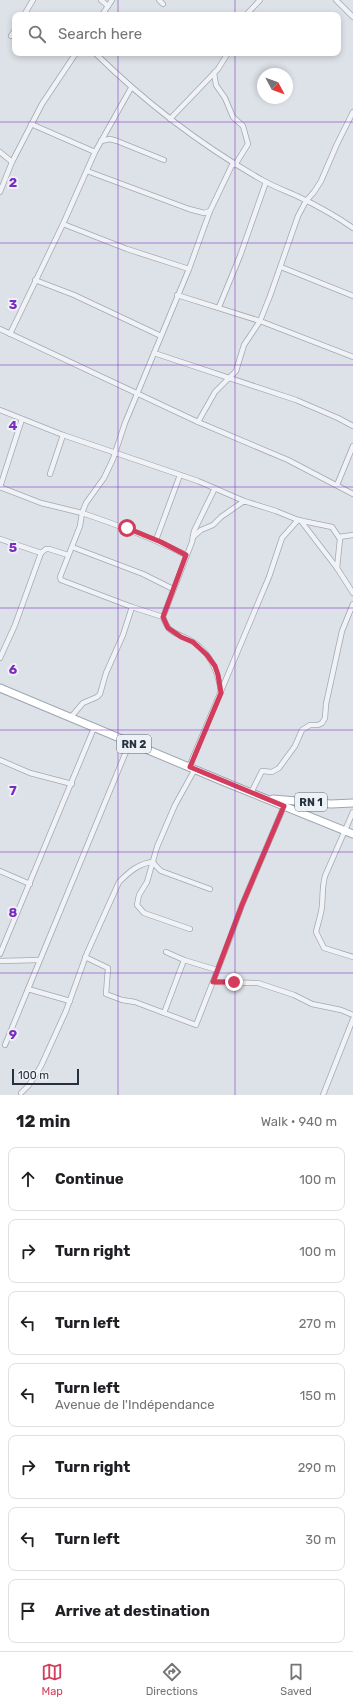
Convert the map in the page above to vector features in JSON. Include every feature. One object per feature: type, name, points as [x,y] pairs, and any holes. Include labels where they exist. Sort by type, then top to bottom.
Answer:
[{"type":"main road","name":"RN 2","points":[[1,691],[71,717],[94,728],[353,834]]},
{"type":"main road","name":"RN 1","points":[[269,799],[331,804],[353,803]]},
{"type":"street","points":[[26,12],[33,0]]},
{"type":"street","points":[[101,0],[108,6]]},
{"type":"street","points":[[104,12],[112,0]]},
{"type":"street","points":[[159,0],[163,4]]},
{"type":"street","points":[[249,12],[260,0]]},
{"type":"street","points":[[336,0],[353,17]]},
{"type":"street","points":[[0,192],[12,162],[31,124],[42,104],[74,56]]},
{"type":"street","points":[[98,56],[131,88],[182,130],[234,164],[266,182],[306,200],[353,228]]},
{"type":"street","points":[[170,120],[214,73],[226,56]]},
{"type":"street","points":[[163,617],[132,607],[60,579],[80,526],[82,513],[86,504],[104,478],[177,295],[189,269],[210,211],[234,164],[248,144],[243,126],[233,117],[225,98],[216,85],[214,73]]},
{"type":"street","points":[[10,334],[63,224],[95,152],[131,88]]},
{"type":"street","points":[[198,422],[215,392],[236,371],[244,345],[260,321],[297,220],[306,200],[314,192],[321,181],[353,112]]},
{"type":"street","points":[[31,124],[95,152]]},
{"type":"street","points":[[101,141],[110,139],[117,141],[164,160]]},
{"type":"street","points":[[0,152],[12,162]]},
{"type":"street","points":[[86,171],[189,209],[204,213],[210,211]]},
{"type":"street","points":[[219,307],[240,256],[266,182]]},
{"type":"street","points":[[63,224],[127,249],[189,269]]},
{"type":"street","points":[[280,267],[353,296]]},
{"type":"street","points":[[35,280],[95,304],[161,336]]},
{"type":"street","points":[[177,295],[260,321],[353,357]]},
{"type":"street","points":[[0,329],[198,422],[288,460],[353,494]]},
{"type":"street","points":[[154,353],[296,400],[353,426]]},
{"type":"street","points":[[0,410],[63,436],[180,474],[244,501],[276,511],[299,521],[332,527],[339,537],[337,568]]},
{"type":"street","points":[[22,419],[0,487],[41,503],[82,513],[122,526],[156,540],[186,555]]},
{"type":"street","points":[[50,474],[63,436]]},
{"type":"street","points":[[337,485],[353,446]]},
{"type":"street","points":[[156,540],[180,474]]},
{"type":"street","points":[[215,488],[194,531],[163,617],[168,628],[181,637],[193,642],[207,655],[215,666],[221,693]]},
{"type":"street","points":[[193,537],[201,530],[213,525],[221,517],[244,501]]},
{"type":"street","points":[[299,521],[308,530],[337,568],[353,593]]},
{"type":"street","points":[[190,929],[144,913],[137,905],[139,895],[148,882],[158,847],[192,768],[269,577],[282,538],[299,521]]},
{"type":"street","points":[[308,530],[310,523]]},
{"type":"street","points":[[339,537],[353,535]]},
{"type":"street","points":[[0,539],[41,552]]},
{"type":"street","points":[[72,547],[143,574],[173,589]]},
{"type":"street","points":[[0,658],[15,625],[41,552],[49,549],[68,556]]},
{"type":"street","points":[[251,793],[262,771],[272,772],[279,768],[295,746],[302,730],[310,725],[318,725],[322,723],[325,718],[326,704],[342,631],[353,604]]},
{"type":"street","points":[[71,717],[83,703],[97,697],[100,694],[106,673],[123,635],[132,607]]},
{"type":"street","points":[[0,954],[94,728]]},
{"type":"street","points":[[5,1045],[130,742]]},
{"type":"street","points":[[0,760],[30,773],[72,784]]},
{"type":"street","points":[[85,957],[108,968],[106,994],[122,1000],[135,1002],[196,1025],[242,905],[284,806]]},
{"type":"street","points":[[353,812],[321,887],[321,911],[316,932],[324,948],[353,956]]},
{"type":"street","points":[[153,862],[162,871],[210,889]]},
{"type":"street","points":[[21,1093],[35,1077],[70,1001],[85,957],[120,882],[128,872],[138,866],[153,862]]},
{"type":"street","points":[[0,871],[30,884]]},
{"type":"street","points":[[166,952],[184,960],[217,970]]},
{"type":"street","points":[[0,961],[39,960]]},
{"type":"street","points":[[164,1013],[184,960]]},
{"type":"street","points":[[213,982],[258,983],[294,995],[312,1004],[341,1010],[353,1015]]},
{"type":"street","points":[[28,989],[70,1001]]},
{"type":"street","points":[[323,1095],[353,1019]]},
{"type":"route","points":[[127,528],[161,542],[186,555],[163,617],[168,628],[181,637],[189,639],[199,646],[215,666],[218,675],[221,693],[190,767],[284,806],[242,905],[213,982],[234,982]]}]
